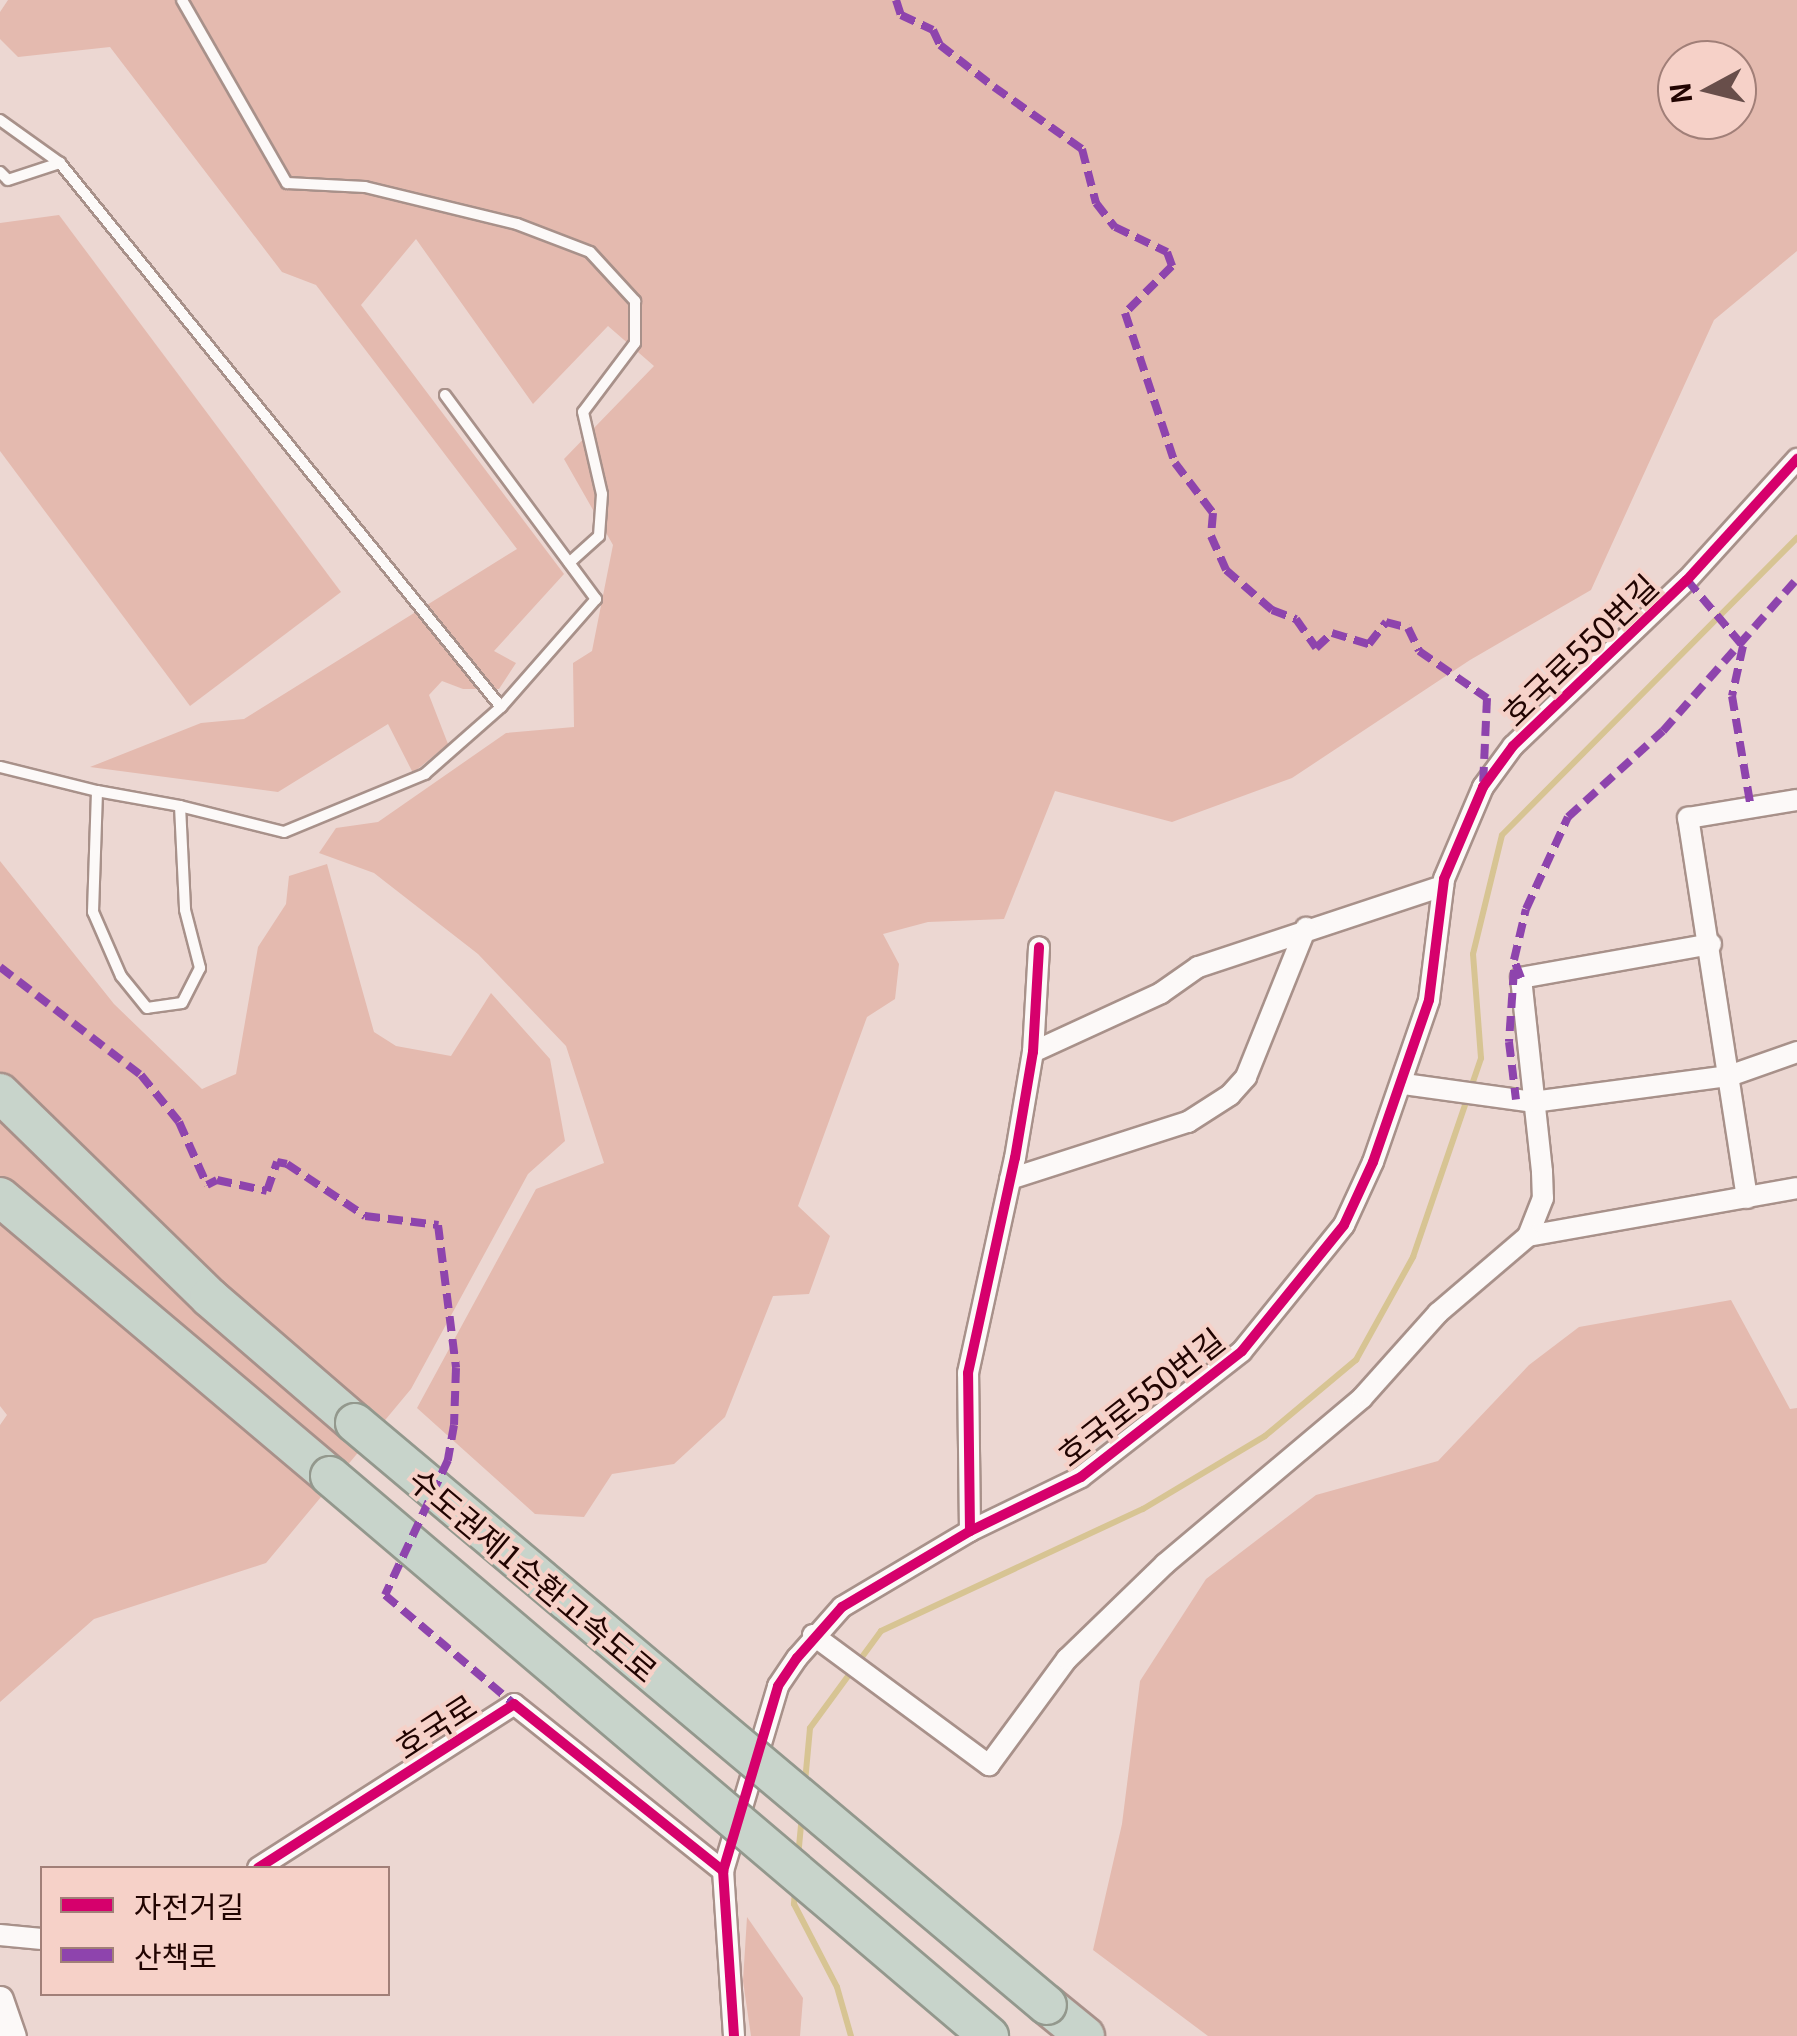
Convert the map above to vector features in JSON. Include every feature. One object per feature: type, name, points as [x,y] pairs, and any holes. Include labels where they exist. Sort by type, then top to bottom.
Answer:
[{"type":"highway","name":"수도권제1순환고속도로","points":[[0,1093],[210,1297],[355,1424],[1085,2036]]},
{"type":"highway","name":"수도권제1순환고속도로","points":[[0,1197],[989,2036]]},
{"type":"street","name":"호국로550번길","points":[[734,2036],[723,1872],[778,1686],[813,1634],[842,1607],[970,1531],[1081,1477],[1242,1351],[1344,1225],[1414,1086],[1442,886],[1470,810],[1513,746],[1688,580],[1797,459]]},
{"type":"street","points":[[1747,1198],[1711,944],[1688,818],[1797,800]]},
{"type":"street","points":[[1032,1052],[1160,992],[1198,967],[1442,886]]},
{"type":"street","points":[[1010,1179],[1188,1122],[1230,1095],[1246,1078],[1306,928]]},
{"type":"street","points":[[1528,1236],[1543,1198],[1523,1101],[1518,998],[1523,976],[1711,944]]},
{"type":"street","points":[[970,1531],[968,1374],[1010,1179],[1032,1052],[1039,948]]},
{"type":"street","points":[[1414,1086],[1523,1101],[1729,1076],[1797,1052]]},
{"type":"street","points":[[813,1634],[989,1765],[1067,1659],[1165,1564],[1362,1398],[1438,1314],[1528,1236],[1578,1222],[1797,1188]]},
{"type":"street","name":"호국로","points":[[261,1866],[514,1704],[723,1872]]},
{"type":"street","points":[[0,1934],[40,1939]]},
{"type":"street","points":[[0,1999],[14,2036]]},
{"type":"lane","points":[[182,0],[287,184],[365,187],[517,224],[590,252],[635,301],[635,343],[583,412],[602,494],[599,536],[569,563]]},
{"type":"lane","points":[[0,120],[60,163],[501,707]]},
{"type":"lane","points":[[0,172],[8,180],[60,163]]},
{"type":"lane","points":[[0,767],[284,832],[425,774],[501,707],[596,599],[445,395]]},
{"type":"lane","points":[[97,790],[93,912],[121,976],[147,1008],[182,1003],[200,968],[185,910],[180,806]]},
{"type":"shaded area","points":[[8,0],[1797,0],[1797,251],[1714,320],[1591,590],[1470,660],[1292,778],[1172,822],[1055,791],[1004,919],[928,922],[883,934],[899,964],[895,999],[867,1017],[798,1206],[830,1236],[809,1294],[773,1296],[725,1417],[674,1464],[612,1474],[584,1517],[535,1514],[417,1408],[536,1189],[604,1163],[566,1046],[478,954],[374,873],[319,853],[336,828],[378,822],[506,733],[574,727],[573,663],[592,651],[613,545],[564,459],[654,366],[608,326],[533,404],[416,239],[361,305],[564,574],[494,651],[516,663],[499,689],[463,689],[442,681],[429,695],[448,744],[413,773],[388,724],[278,792],[90,767],[201,723],[244,719],[517,549],[316,285],[282,272],[110,47],[18,57],[0,39],[0,12]]},
{"type":"shaded area","points":[[59,215],[341,592],[190,706],[0,451],[0,223]]},
{"type":"shaded area","points":[[0,861],[114,1004],[202,1089],[236,1074],[258,947],[286,904],[289,876],[327,864],[374,1032],[396,1046],[451,1056],[491,993],[550,1059],[565,1141],[528,1174],[411,1389],[266,1563],[94,1619],[0,1702],[0,1425],[7,1415],[0,1406]]},
{"type":"shaded area","points":[[1731,1300],[1790,1409],[1797,1408],[1797,2036],[1208,2036],[1093,1950],[1122,1824],[1140,1681],[1206,1579],[1316,1495],[1438,1461],[1529,1365],[1579,1327]]},
{"type":"shaded area","points":[[747,1917],[803,1998],[800,2036],[751,2036],[743,1981]]},
{"type":"waterway","points":[[805,1782],[810,1728],[881,1631],[1143,1509],[1265,1436],[1356,1360],[1413,1257],[1481,1058],[1473,954],[1502,835],[1797,538]]},
{"type":"waterway","points":[[798,1857],[802,1815]]},
{"type":"waterway","points":[[795,1890],[794,1904],[837,1987],[851,2036]]},
{"type":"marked path","points":[[896,0],[901,15],[933,30],[940,45],[1082,149],[1096,203],[1115,227],[1167,252],[1172,266],[1125,313],[1175,463],[1213,513],[1211,536],[1226,570],[1272,610],[1296,619],[1316,648],[1332,633],[1369,644],[1386,622],[1408,628],[1419,651],[1487,698],[1483,787]]},
{"type":"marked path","points":[[1521,978],[1514,960],[1526,909],[1568,817],[1663,731],[1797,579]]},
{"type":"marked path","points":[[1687,580],[1743,646],[1732,696],[1751,808]]},
{"type":"marked path","points":[[0,967],[141,1075],[179,1122],[207,1185],[217,1180],[267,1191],[277,1162],[287,1164],[365,1216],[438,1225],[456,1368],[454,1425],[448,1460],[385,1595],[514,1704]]},
{"type":"marked path","points":[[1514,970],[1509,1042],[1516,1100]]},
{"type":"cycle path","points":[[734,2036],[723,1871],[778,1686],[842,1607],[970,1531],[1081,1477],[1242,1351],[1344,1225],[1373,1162],[1429,1000],[1444,879],[1483,787],[1513,746],[1687,580],[1797,459]]},
{"type":"cycle path","points":[[970,1531],[968,1373],[1015,1158],[1033,1052],[1039,947]]},
{"type":"cycle path","points":[[261,1866],[514,1704],[723,1871]]}]
